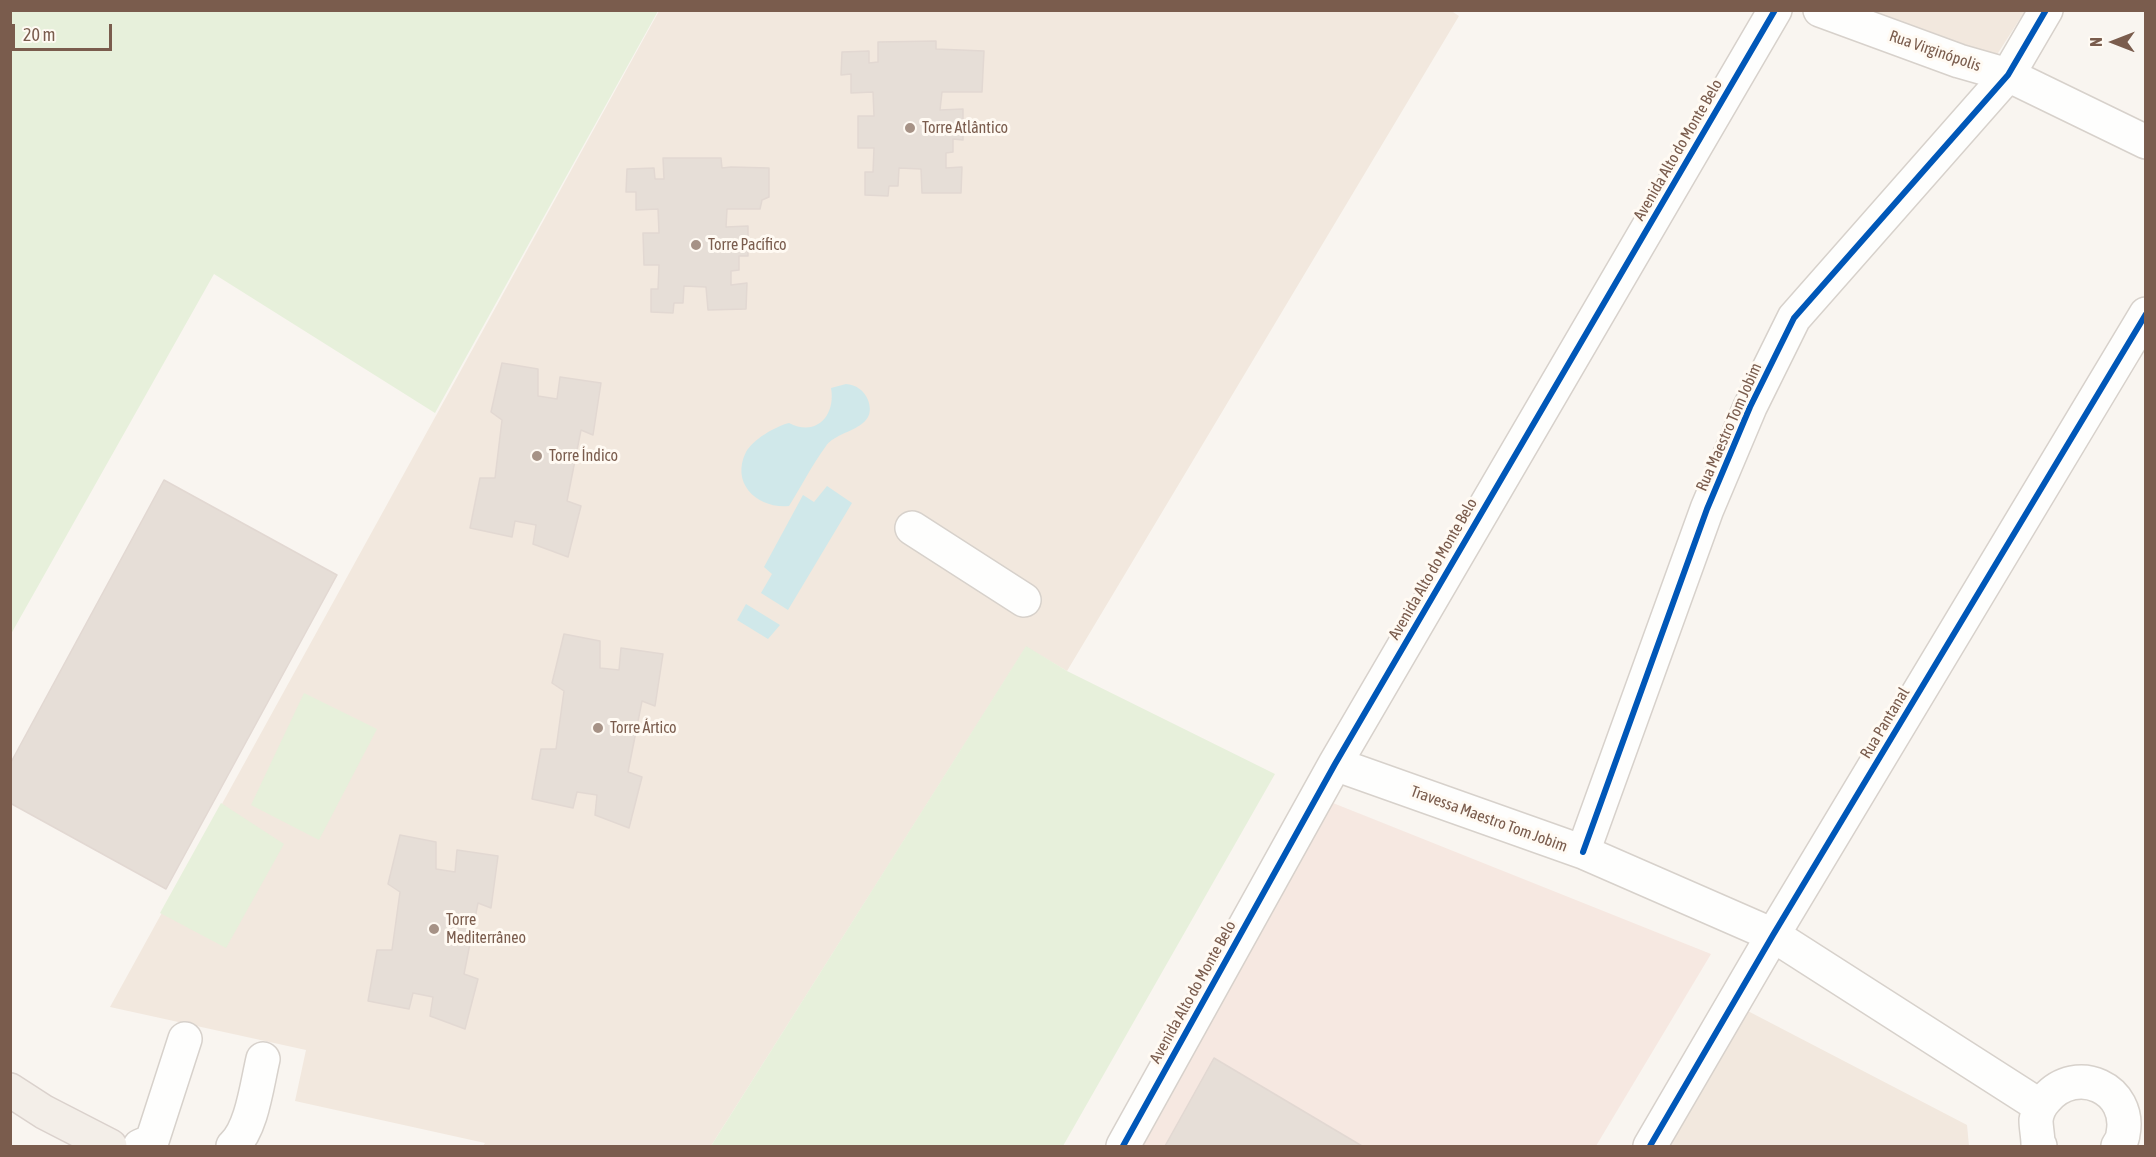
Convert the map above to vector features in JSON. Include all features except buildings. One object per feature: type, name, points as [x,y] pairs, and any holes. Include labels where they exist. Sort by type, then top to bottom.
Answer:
[{"type":"main road","points":[[10,1090],[44,1112],[110,1146]]},
{"type":"street","name":"Avenida Alto do Monte Belo","points":[[1123,1146],[1335,764],[1775,10]]},
{"type":"street","name":"Rua Virginópolis","points":[[1820,10],[1959,61],[2008,75],[2145,142]]},
{"type":"street","name":"Rua Maestro Tom Jobim","points":[[1583,852],[1707,509],[1750,407],[1794,318],[2008,75],[2046,10]]},
{"type":"street","name":"Rua Pantanal","points":[[1650,1146],[1773,935],[2145,314]]},
{"type":"street","points":[[912,528],[1024,600]]},
{"type":"street","name":"Travessa Maestro Tom Jobim","points":[[1335,764],[1583,852],[1773,935]]},
{"type":"street","points":[[1773,935],[2040,1106]]},
{"type":"street","points":[[156,1145],[185,1039]]},
{"type":"street","points":[[233,1146],[239,1141],[245,1129],[263,1059]]},
{"type":"street","points":[[2040,1146],[2036,1120],[2040,1106],[2054,1090],[2073,1081],[2094,1083],[2112,1095],[2122,1112],[2124,1133],[2118,1146]]},
{"type":"shaded area","points":[[1450,10],[1459,16],[1067,671],[1026,647],[711,1146],[483,1146],[485,1143],[295,1101],[306,1050],[110,1007],[659,11]]},
{"type":"shaded area","points":[[1828,11],[2025,11],[1989,67]]},
{"type":"shaded area","points":[[1333,803],[1711,954],[1596,1146],[1143,1146]]},
{"type":"shaded area","points":[[1744,1009],[1967,1125],[1969,1146],[1664,1146]]},
{"type":"green space","points":[[11,10],[658,11],[435,413],[214,274],[11,634]]},
{"type":"green space","points":[[1026,646],[1067,671],[1275,774],[1063,1146],[711,1146]]},
{"type":"green space","points":[[304,693],[377,729],[319,840],[251,805]]},
{"type":"green space","points":[[221,803],[284,844],[226,948],[160,913]]},
{"type":"water","points":[[846,384],[859,389],[866,396],[870,410],[868,417],[856,428],[832,440],[826,446],[789,506],[778,506],[758,499],[744,484],[742,464],[746,452],[765,434],[783,425],[789,423],[799,427],[808,427],[822,421],[830,407],[831,388]]},
{"type":"water","points":[[827,486],[852,503],[788,610],[761,593],[772,574],[764,567],[803,495],[814,502]]},
{"type":"water","points":[[746,604],[780,625],[768,639],[737,620]]},
{"type":"cycle path","points":[[1123,1146],[1335,764],[1775,10]]},
{"type":"cycle path","points":[[1583,852],[1707,509],[1750,407],[1794,318],[2008,75],[2046,10]]},
{"type":"cycle path","points":[[1650,1146],[1773,935],[2146,314]]},
{"type":"place","name":"Torre Atlântico","points":[[910,128]]},
{"type":"place","name":"Torre Pacífico","points":[[696,245]]},
{"type":"place","name":"Torre Índico","points":[[537,456]]},
{"type":"place","name":"Torre Ártico","points":[[598,728]]},
{"type":"place","name":"Torre Mediterrâneo","points":[[434,929]]}]
